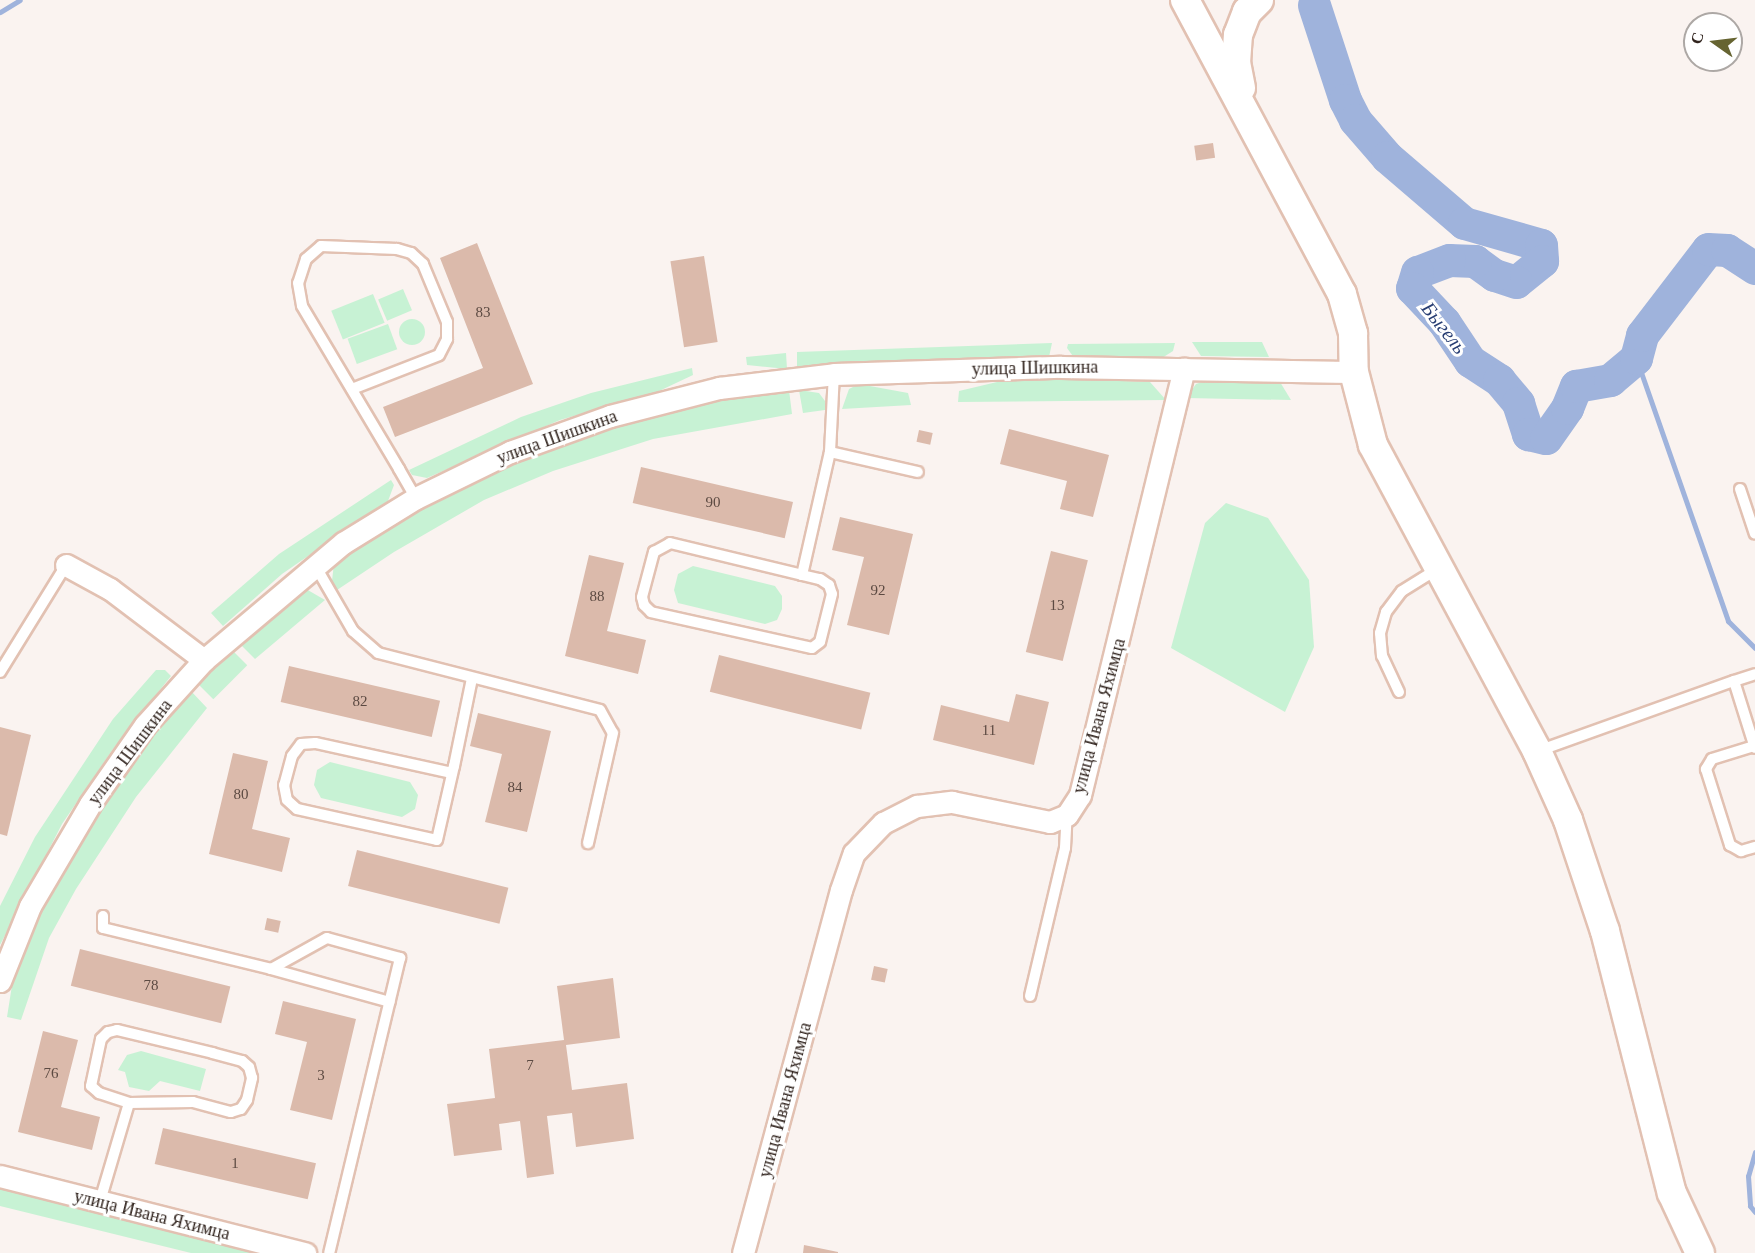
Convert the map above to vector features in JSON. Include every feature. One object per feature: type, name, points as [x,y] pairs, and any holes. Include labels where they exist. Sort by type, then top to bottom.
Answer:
[{"type":"street","points":[[1185,0],[1342,294],[1353,333],[1354,372],[1373,445],[1537,751],[1568,820],[1605,930],[1672,1193],[1700,1253]]},
{"type":"street","points":[[1246,113],[1236,63],[1238,35],[1247,12],[1258,0]]},
{"type":"street","name":"улица Шишкина","points":[[0,981],[30,906],[90,804],[145,725],[204,660],[343,543],[416,498],[510,452],[610,416],[719,388],[834,374],[1061,367],[1354,372]]},
{"type":"street","name":"улица Ивана Яхимца","points":[[743,1253],[841,890],[854,853],[883,823],[917,806],[952,802],[1050,822],[1067,815],[1080,795],[1184,369]]},
{"type":"street","points":[[66,565],[110,589],[204,660]]},
{"type":"street","name":"улица Ивана Яхимца","points":[[0,1176],[304,1253]]},
{"type":"lane","points":[[352,389],[439,355],[447,339],[447,322],[423,264],[411,253],[397,249],[321,246],[306,259],[298,283],[302,306],[416,498]]},
{"type":"lane","points":[[802,575],[830,452],[834,374]]},
{"type":"lane","points":[[830,452],[918,472]]},
{"type":"lane","points":[[1740,489],[1755,534]]},
{"type":"lane","points":[[670,543],[802,575],[820,579],[829,585],[832,594],[820,642],[812,648],[651,612],[644,605],[642,597],[654,552],[670,543]]},
{"type":"lane","points":[[0,672],[66,565]]},
{"type":"lane","points":[[315,567],[352,631],[378,653],[600,710],[613,733],[588,843]]},
{"type":"lane","points":[[1399,692],[1382,656],[1380,633],[1386,612],[1402,591],[1439,568]]},
{"type":"lane","points":[[1537,751],[1755,674]]},
{"type":"lane","points":[[452,773],[315,743],[301,744],[292,756],[284,785],[287,800],[297,809],[437,840],[452,773],[472,678]]},
{"type":"lane","points":[[1734,681],[1755,747],[1712,759],[1706,769],[1730,845],[1741,851],[1755,847]]},
{"type":"lane","points":[[1030,996],[1065,848],[1067,815]]},
{"type":"lane","points":[[104,916],[103,928],[271,969],[390,1002]]},
{"type":"lane","points":[[271,969],[327,938],[400,958],[330,1253]]},
{"type":"lane","points":[[117,1030],[222,1056],[249,1067],[252,1078],[247,1100],[241,1109],[231,1112],[193,1102],[129,1102],[99,1093],[91,1086],[101,1039],[108,1032],[117,1030]]},
{"type":"lane","points":[[100,1201],[129,1102]]},
{"type":"green space","points":[[403,289],[412,310],[387,321],[378,300]]},
{"type":"green space","points":[[373,294],[385,323],[343,340],[331,311]]},
{"type":"green space","points":[[412,319],[421,323],[425,332],[421,341],[412,345],[403,341],[399,332],[403,323]]},
{"type":"green space","points":[[388,324],[397,349],[357,364],[348,339]]},
{"type":"green space","points":[[1192,342],[1262,342],[1269,357],[1201,356]]},
{"type":"green space","points":[[1052,343],[1049,357],[1042,360],[930,361],[797,369],[797,352]]},
{"type":"green space","points":[[1175,343],[1173,351],[1162,358],[1075,359],[1067,348],[1068,344]]},
{"type":"green space","points":[[786,353],[787,369],[747,365],[746,357]]},
{"type":"green space","points":[[692,368],[693,375],[657,392],[560,420],[427,478],[412,475],[409,470],[521,417],[591,393]]},
{"type":"green space","points":[[1067,379],[1150,382],[1166,400],[958,402],[959,391],[997,382]]},
{"type":"green space","points":[[1205,381],[1280,382],[1291,400],[1186,398],[1196,384]]},
{"type":"green space","points":[[859,384],[908,393],[911,405],[842,409],[849,389]]},
{"type":"green space","points":[[789,390],[792,414],[653,439],[553,471],[484,500],[394,552],[337,590],[332,581],[334,563],[370,537],[454,489],[527,457],[602,429],[710,403]]},
{"type":"green space","points":[[799,390],[819,393],[825,401],[825,410],[803,413]]},
{"type":"green space","points":[[391,480],[394,485],[388,501],[282,574],[223,626],[211,613],[279,554]]},
{"type":"green space","points":[[1226,503],[1268,518],[1309,580],[1314,647],[1285,712],[1171,648],[1205,523]]},
{"type":"green space","points":[[693,566],[775,586],[782,596],[782,609],[777,620],[765,624],[678,603],[674,590],[678,574]]},
{"type":"green space","points":[[306,589],[325,600],[255,659],[237,641],[295,590]]},
{"type":"green space","points":[[231,649],[247,665],[213,699],[197,683]]},
{"type":"green space","points":[[156,670],[165,670],[171,676],[113,749],[62,824],[0,945],[0,906],[35,837],[113,719]]},
{"type":"green space","points":[[190,690],[207,708],[136,797],[76,889],[49,938],[21,1020],[7,1017],[16,960],[63,864],[129,765]]},
{"type":"green space","points":[[330,762],[410,782],[418,795],[415,809],[402,817],[321,798],[314,785],[317,770]]},
{"type":"green space","points":[[141,1051],[206,1069],[200,1091],[160,1081],[149,1091],[129,1087],[125,1072],[118,1070],[127,1055]]},
{"type":"green space","points":[[0,1187],[265,1253],[191,1253],[0,1206]]},
{"type":"building","points":[[1213,143],[1215,158],[1196,160],[1194,146]]},
{"type":"building","points":[[477,243],[533,384],[395,437],[383,407],[483,368],[440,258]]},
{"type":"building","points":[[704,256],[718,342],[684,347],[670,261]]},
{"type":"building","points":[[1009,429],[1109,455],[1093,517],[1060,509],[1067,481],[1000,464]]},
{"type":"building","points":[[919,430],[933,433],[930,445],[917,442]]},
{"type":"building","points":[[641,467],[793,502],[785,538],[633,503]]},
{"type":"building","points":[[840,517],[913,534],[889,635],[847,625],[864,557],[832,550]]},
{"type":"building","points":[[1051,551],[1088,560],[1063,661],[1026,652]]},
{"type":"building","points":[[589,555],[624,563],[607,631],[646,640],[638,674],[565,656]]},
{"type":"building","points":[[719,655],[870,693],[861,730],[710,692]]},
{"type":"building","points":[[289,666],[440,701],[432,737],[281,702]]},
{"type":"building","points":[[1016,694],[1049,702],[1034,765],[933,740],[941,705],[1009,722]]},
{"type":"building","points":[[478,713],[551,731],[527,832],[485,822],[502,754],[470,746]]},
{"type":"building","points":[[0,727],[31,735],[7,836],[0,834]]},
{"type":"building","points":[[233,753],[268,761],[252,829],[290,838],[282,872],[209,854]]},
{"type":"building","points":[[357,850],[508,888],[499,924],[348,886]]},
{"type":"building","points":[[267,918],[281,921],[278,933],[265,930]]},
{"type":"building","points":[[80,949],[230,986],[221,1023],[71,986]]},
{"type":"building","points":[[874,966],[888,969],[885,983],[871,980]]},
{"type":"building","points":[[613,978],[620,1038],[566,1045],[572,1090],[627,1083],[634,1139],[576,1147],[572,1113],[547,1116],[554,1174],[527,1178],[520,1121],[499,1124],[502,1150],[454,1156],[447,1104],[495,1098],[489,1049],[564,1040],[557,986]]},
{"type":"building","points":[[283,1001],[356,1019],[332,1120],[290,1110],[307,1042],[275,1034]]},
{"type":"building","points":[[43,1031],[78,1040],[61,1107],[100,1117],[92,1150],[18,1132]]},
{"type":"building","points":[[163,1128],[316,1163],[308,1199],[155,1164]]},
{"type":"building","points":[[804,1245],[838,1252],[838,1253],[803,1253]]},
{"type":"waterway","points":[[0,12],[20,0]]},
{"type":"waterway","name":"Быгель","points":[[1314,5],[1345,100],[1355,120],[1387,157],[1464,223],[1541,245],[1542,261],[1516,282],[1494,275],[1475,261],[1449,260],[1417,272],[1412,288],[1444,322],[1470,361],[1499,380],[1518,403],[1528,434],[1546,438],[1567,408],[1576,386],[1610,380],[1636,358],[1642,335],[1708,249],[1727,250],[1755,268]]},
{"type":"waterway","points":[[1636,358],[1728,621],[1755,648]]},
{"type":"waterway","points":[[1755,1152],[1748,1176],[1750,1206],[1755,1212]]}]
